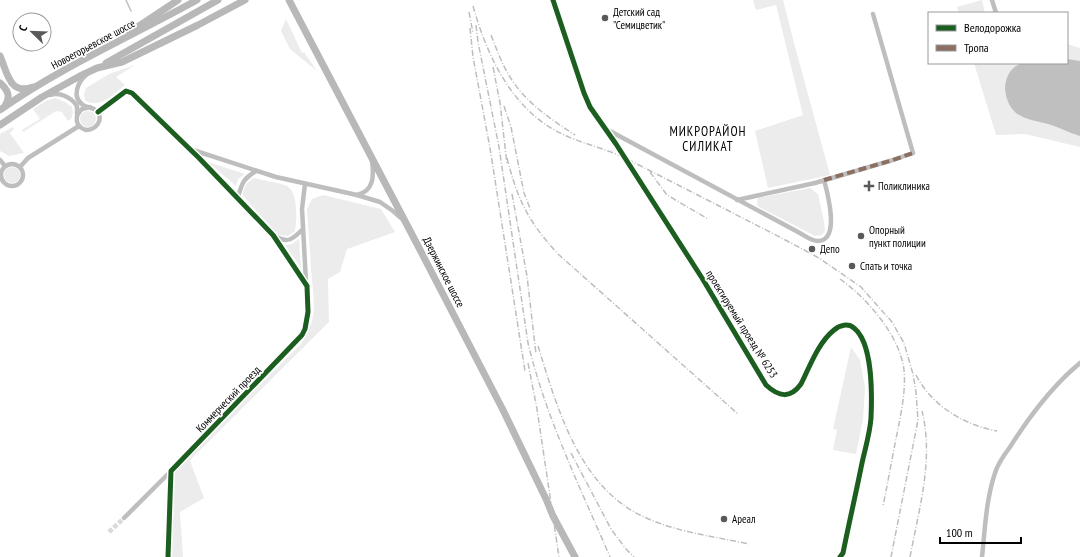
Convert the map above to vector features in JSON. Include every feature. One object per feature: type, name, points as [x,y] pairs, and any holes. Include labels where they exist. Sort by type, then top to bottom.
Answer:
[{"type":"main road","points":[[86,59],[178,0]]},
{"type":"main road","name":"Новоегорьевское шоссе","points":[[2,108],[86,59],[197,0]]},
{"type":"main road","name":"Новоегорьевское шоссе","points":[[0,125],[42,97],[218,0]]},
{"type":"main road","points":[[94,69],[122,62],[245,0]]},
{"type":"main road","name":"Дзержинское шоссе","points":[[289,0],[503,410],[553,516],[575,557]]},
{"type":"main road","points":[[553,0],[584,93],[590,107],[606,129]]},
{"type":"main road","points":[[1,62],[8,78],[14,86],[19,88],[29,88],[42,84]]},
{"type":"main road","points":[[0,83],[8,90],[9,94],[9,98],[2,108]]},
{"type":"main road","name":"проектируемый проезд № 6253","points":[[606,129],[702,278],[760,376],[772,390],[778,394],[784,395],[791,394],[797,389],[820,346],[830,333],[838,327],[845,325],[852,326],[860,336],[867,353],[872,392],[871,420],[843,553],[840,557]]},
{"type":"street","points":[[992,0],[996,12]]},
{"type":"street","points":[[737,200],[824,180],[913,153],[873,14]]},
{"type":"street","points":[[42,97],[57,93],[67,96],[77,106],[76,119],[79,126],[86,130],[94,129],[100,119],[98,112],[90,107],[84,106],[80,102],[77,95],[77,90],[81,81],[94,69]]},
{"type":"street","name":"Коммерческий проезд","points":[[98,112],[126,90],[129,91],[191,150],[273,235],[306,284],[309,298],[305,329],[302,335],[124,518]]},
{"type":"street","points":[[77,115],[82,109],[90,107]]},
{"type":"street","points":[[20,167],[28,158],[79,126]]},
{"type":"street","points":[[606,129],[803,235],[819,241],[823,240],[827,236],[832,215],[824,180]]},
{"type":"street","points":[[191,150],[256,172],[357,195],[380,202],[393,210],[408,227]]},
{"type":"street","points":[[357,195],[367,191],[372,182],[371,156]]},
{"type":"street","points":[[0,160],[5,166]]},
{"type":"street","points":[[13,164],[20,167],[23,174],[21,182],[14,186],[2,184],[1,174],[5,166],[13,164]]},
{"type":"street","points":[[238,197],[243,181],[248,176],[256,172]]},
{"type":"street","points":[[305,184],[302,208],[306,284]]},
{"type":"street","points":[[273,235],[280,239],[289,240],[294,238],[303,229]]},
{"type":"street","points":[[982,557],[990,490],[995,471],[1015,438],[1042,402],[1059,382],[1080,363]]},
{"type":"street","points":[[168,557],[171,471]]},
{"type":"shaded area","points":[[753,0],[783,0],[830,175],[768,188],[755,131],[803,115],[776,5],[756,10]]},
{"type":"shaded area","points":[[982,0],[985,12],[959,12],[957,7]]},
{"type":"shaded area","points":[[286,19],[302,53],[304,52],[317,71],[290,49],[281,31]]},
{"type":"shaded area","points":[[1068,44],[1080,48],[1080,147],[1025,134],[996,135],[974,64],[1068,64]]},
{"type":"shaded area","points":[[1068,59],[1080,61],[1080,136],[1052,125],[1024,117],[1016,113],[1011,108],[1005,92],[1005,86],[1008,75],[1012,69],[1018,65],[1068,64]]},
{"type":"shaded area","points":[[135,65],[116,77],[125,85],[106,100],[90,103],[85,100],[84,94],[86,88],[109,74]]},
{"type":"shaded area","points":[[55,98],[72,107],[73,113],[71,119],[68,121],[62,112],[56,111],[23,132],[22,130],[40,119],[33,109],[46,101]]},
{"type":"shaded area","points":[[85,111],[91,111],[96,116],[94,125],[91,127],[85,127],[80,122],[80,116]]},
{"type":"shaded area","points":[[13,127],[14,129],[10,133],[24,153],[9,156],[0,151],[0,134]]},
{"type":"shaded area","points":[[208,162],[245,174],[238,179],[236,186]]},
{"type":"shaded area","points":[[12,167],[18,169],[20,175],[18,181],[12,183],[6,181],[4,175],[6,169]]},
{"type":"shaded area","points":[[254,178],[284,185],[291,189],[295,200],[296,220],[295,231],[288,236],[278,235],[243,196],[246,186]]},
{"type":"shaded area","points":[[810,188],[818,194],[825,231],[822,235],[815,236],[759,207],[757,204],[758,198]]},
{"type":"shaded area","points":[[323,195],[381,209],[395,232],[347,249],[340,272],[328,279],[329,322],[191,459],[190,461],[204,498],[180,512],[183,557],[172,557],[174,470],[300,345],[310,326],[313,317],[314,299],[307,209],[312,199]]},
{"type":"shaded area","points":[[299,239],[301,268],[285,245],[292,244]]},
{"type":"shaded area","points":[[851,347],[860,360],[865,387],[863,419],[856,454],[833,450],[837,430],[833,429]]},
{"type":"waterway","points":[[126,0],[131,11]]},
{"type":"tunnel","points":[[109,532],[124,518]]},
{"type":"railway","points":[[473,6],[486,44],[504,80],[529,111],[544,124],[570,138],[629,160],[819,258],[861,287],[892,322],[904,343],[913,374],[918,420],[891,557]]},
{"type":"railway","points":[[469,12],[473,33]]},
{"type":"railway","points":[[476,25],[499,147],[528,343],[535,371],[564,452],[610,557]]},
{"type":"railway","points":[[470,28],[473,57],[490,148],[525,371]]},
{"type":"railway","points":[[491,35],[507,72],[521,92],[537,108],[575,135]]},
{"type":"railway","points":[[493,67],[500,103],[507,164]]},
{"type":"railway","points":[[504,106],[511,127],[524,193],[531,211]]},
{"type":"railway","points":[[507,158],[515,186],[525,210],[539,231],[558,254],[738,414]]},
{"type":"railway","points":[[650,172],[667,195],[708,219]]},
{"type":"railway","points":[[512,194],[527,276],[536,354]]},
{"type":"railway","points":[[840,279],[861,296],[881,319],[896,344],[904,370],[903,402],[883,506]]},
{"type":"railway","points":[[538,346],[553,394],[573,442],[585,464],[601,484],[619,501],[640,515],[666,526],[749,544]]},
{"type":"railway","points":[[528,363],[537,409],[559,557]]},
{"type":"railway","points":[[916,375],[931,396],[950,412],[973,424],[997,431]]},
{"type":"railway","points":[[910,557],[921,502],[926,466],[925,429],[922,411]]},
{"type":"railway","points":[[571,453],[611,529],[634,557]]},
{"type":"marked path","points":[[824,180],[913,153]]},
{"type":"cycle path","points":[[553,0],[590,107],[616,144],[702,278],[766,385],[780,394],[784,395],[793,392],[801,384],[811,362],[828,335],[839,327],[847,325],[852,326],[860,335],[865,345],[870,370],[871,418],[869,435],[843,553],[840,557]]},
{"type":"cycle path","points":[[98,112],[126,91],[132,93],[199,158],[273,235],[307,286],[308,312],[305,329],[302,335],[171,471],[168,557]]},
{"type":"place","name":"Детский сад \"Семицветик\"","points":[[605,18]]},
{"type":"place","name":"Поликлиника","points":[[869,186]]},
{"type":"place","name":"Опорный пункт полиции","points":[[861,236]]},
{"type":"place","name":"Депо","points":[[812,249]]},
{"type":"place","name":"Спать и точка","points":[[852,266]]},
{"type":"place","name":"Ареал","points":[[724,519]]},
{"type":"district","name":"МИКРОРАЙОН СИЛИКАТ","points":[[708,138]]}]
